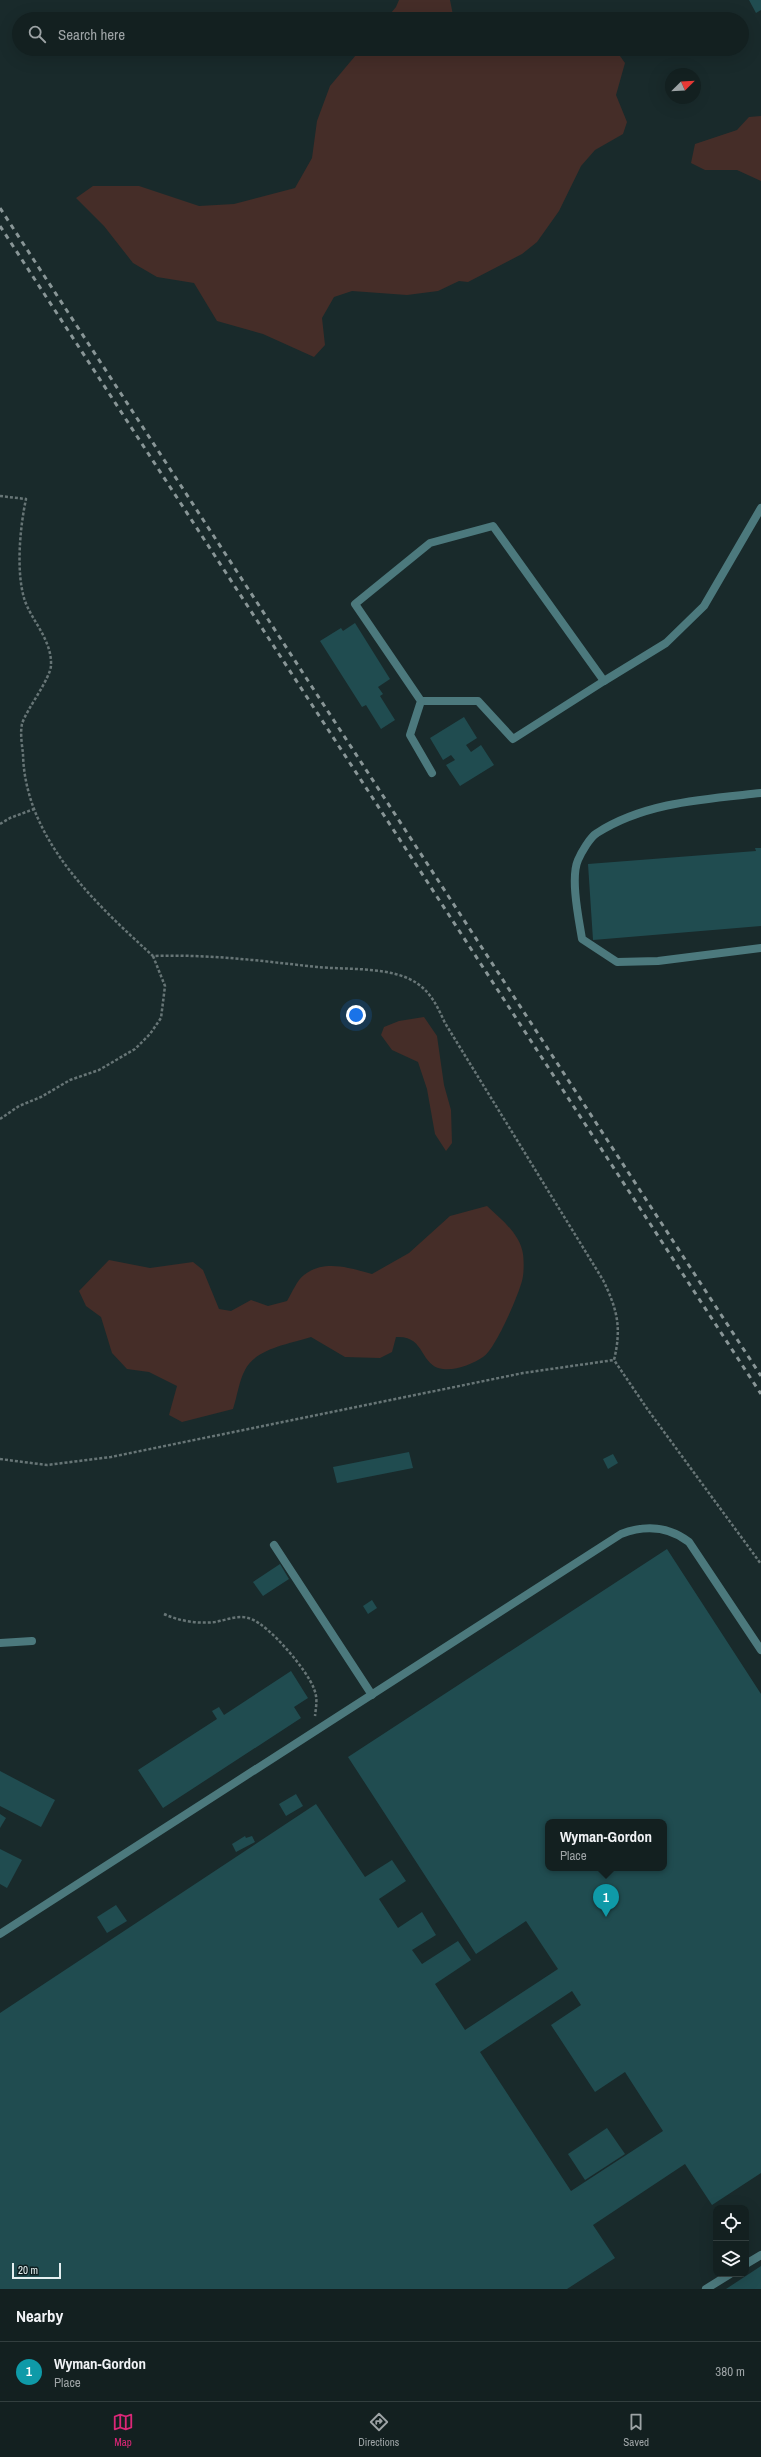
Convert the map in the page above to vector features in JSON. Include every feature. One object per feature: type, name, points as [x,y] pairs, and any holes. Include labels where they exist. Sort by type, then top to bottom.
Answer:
[{"type":"lane","points":[[421,701],[478,701],[512,739],[666,643],[704,606],[761,508]]},
{"type":"lane","points":[[421,701],[355,604],[430,543],[493,526],[604,681]]},
{"type":"lane","points":[[421,701],[410,735],[432,773]]},
{"type":"lane","points":[[761,792],[672,804],[622,820],[595,834],[577,861],[576,895],[582,939],[617,962],[658,961],[761,948]]},
{"type":"lane","points":[[0,1934],[621,1534],[650,1527],[680,1535],[689,1542],[761,1650]]},
{"type":"lane","points":[[274,1545],[372,1695]]},
{"type":"lane","points":[[0,1643],[32,1641]]},
{"type":"lane","points":[[749,2262],[761,2255]]},
{"type":"lane","points":[[706,2289],[725,2277]]},
{"type":"path","points":[[0,496],[26,499],[20,531],[24,599],[45,638],[51,665],[22,725],[23,773],[34,809],[43,830],[61,860],[120,926],[153,956],[165,986],[161,1018],[150,1034],[135,1049],[99,1070],[70,1080],[41,1097],[19,1106],[0,1119]]},
{"type":"path","points":[[0,824],[10,818],[34,809]]},
{"type":"path","points":[[153,956],[183,955],[267,959],[316,967],[395,973],[418,984],[434,999],[445,1023],[603,1280],[616,1306],[617,1349],[614,1360],[648,1410],[761,1564]]},
{"type":"path","points":[[0,1460],[47,1465],[111,1457],[523,1373],[614,1360]]},
{"type":"path","points":[[164,1614],[178,1620],[197,1622],[214,1622],[234,1617],[251,1619],[266,1628],[301,1667],[314,1687],[317,1698],[314,1733]]},
{"type":"shaded area","points":[[399,0],[450,0],[452,12],[392,12]]},
{"type":"shaded area","points":[[355,56],[620,56],[625,63],[616,95],[627,122],[623,134],[595,150],[581,166],[559,211],[537,242],[522,254],[468,282],[459,281],[438,291],[407,295],[352,291],[334,297],[322,318],[325,345],[314,357],[263,334],[217,321],[194,283],[157,277],[133,263],[104,226],[76,198],[93,186],[139,186],[199,206],[234,204],[295,188],[312,158],[317,121],[330,86]]},
{"type":"shaded area","points":[[761,116],[761,181],[737,170],[705,170],[691,163],[695,144],[737,130],[749,117]]},
{"type":"shaded area","points":[[424,1017],[437,1036],[444,1085],[451,1110],[452,1143],[446,1151],[435,1134],[427,1089],[418,1062],[392,1050],[381,1035],[384,1027],[399,1021]]},
{"type":"shaded area","points":[[487,1206],[509,1227],[518,1240],[523,1254],[523,1278],[506,1322],[494,1344],[483,1357],[458,1368],[443,1369],[435,1367],[425,1357],[418,1345],[406,1338],[396,1337],[392,1352],[380,1358],[345,1357],[311,1337],[274,1348],[257,1357],[250,1363],[241,1379],[233,1409],[182,1422],[169,1415],[177,1386],[149,1372],[127,1369],[112,1353],[101,1317],[86,1306],[79,1291],[109,1260],[150,1268],[193,1262],[203,1270],[219,1309],[231,1311],[251,1300],[268,1306],[287,1301],[299,1280],[312,1270],[320,1267],[337,1266],[372,1274],[409,1253],[450,1216]]},
{"type":"building","points":[[749,0],[761,0],[761,10],[756,13]]},
{"type":"building","points":[[355,623],[390,679],[378,687],[383,694],[380,696],[395,720],[381,729],[366,705],[362,707],[320,641],[341,628],[343,631]]},
{"type":"building","points":[[464,717],[477,738],[466,745],[471,752],[481,745],[494,765],[460,786],[446,765],[455,760],[451,755],[443,760],[430,738]]},
{"type":"building","points":[[755,848],[761,848],[761,926],[593,940],[588,864],[756,851]]},
{"type":"building","points":[[409,1452],[413,1468],[337,1483],[333,1467]]},
{"type":"building","points":[[613,1454],[618,1463],[608,1469],[603,1459]]},
{"type":"building","points":[[667,1549],[761,1694],[761,2173],[712,2205],[685,2164],[593,2225],[615,2258],[567,2289],[0,2289],[0,2013],[316,1804],[365,1877],[392,1860],[406,1881],[379,1899],[398,1928],[422,1912],[436,1935],[412,1950],[422,1964],[458,1941],[471,1960],[435,1984],[465,2030],[558,1969],[526,1921],[476,1954],[348,1757]],"holes":[[[572,1991],[581,2005],[551,2025],[595,2092],[625,2072],[663,2131],[571,2191],[480,2052]]]},
{"type":"building","points":[[280,1564],[289,1579],[263,1596],[253,1582]]},
{"type":"building","points":[[372,1600],[377,1608],[368,1614],[363,1606]]},
{"type":"building","points":[[291,1671],[308,1698],[294,1707],[301,1718],[163,1808],[138,1770],[217,1719],[212,1711],[219,1707],[224,1715]]},
{"type":"building","points":[[0,1771],[55,1800],[41,1827],[0,1806]]},
{"type":"building","points":[[296,1794],[303,1806],[286,1816],[279,1804]]},
{"type":"building","points":[[0,1814],[6,1818],[0,1828]]},
{"type":"building","points":[[245,1836],[246,1838],[252,1836],[255,1842],[236,1852],[232,1844]]},
{"type":"building","points":[[0,1849],[22,1860],[7,1888],[0,1884]]},
{"type":"building","points":[[116,1905],[127,1921],[107,1933],[97,1917]]},
{"type":"building","points":[[607,2128],[625,2154],[585,2180],[568,2154]]},
{"type":"building","points":[[761,2266],[761,2289],[726,2289],[744,2277],[749,2277],[749,2274]]},
{"type":"railway","points":[[0,208],[761,1376]]},
{"type":"railway","points":[[0,226],[761,1394]]},
{"type":"place","name":"Wyman-Gordon","points":[[606,1917]]}]
